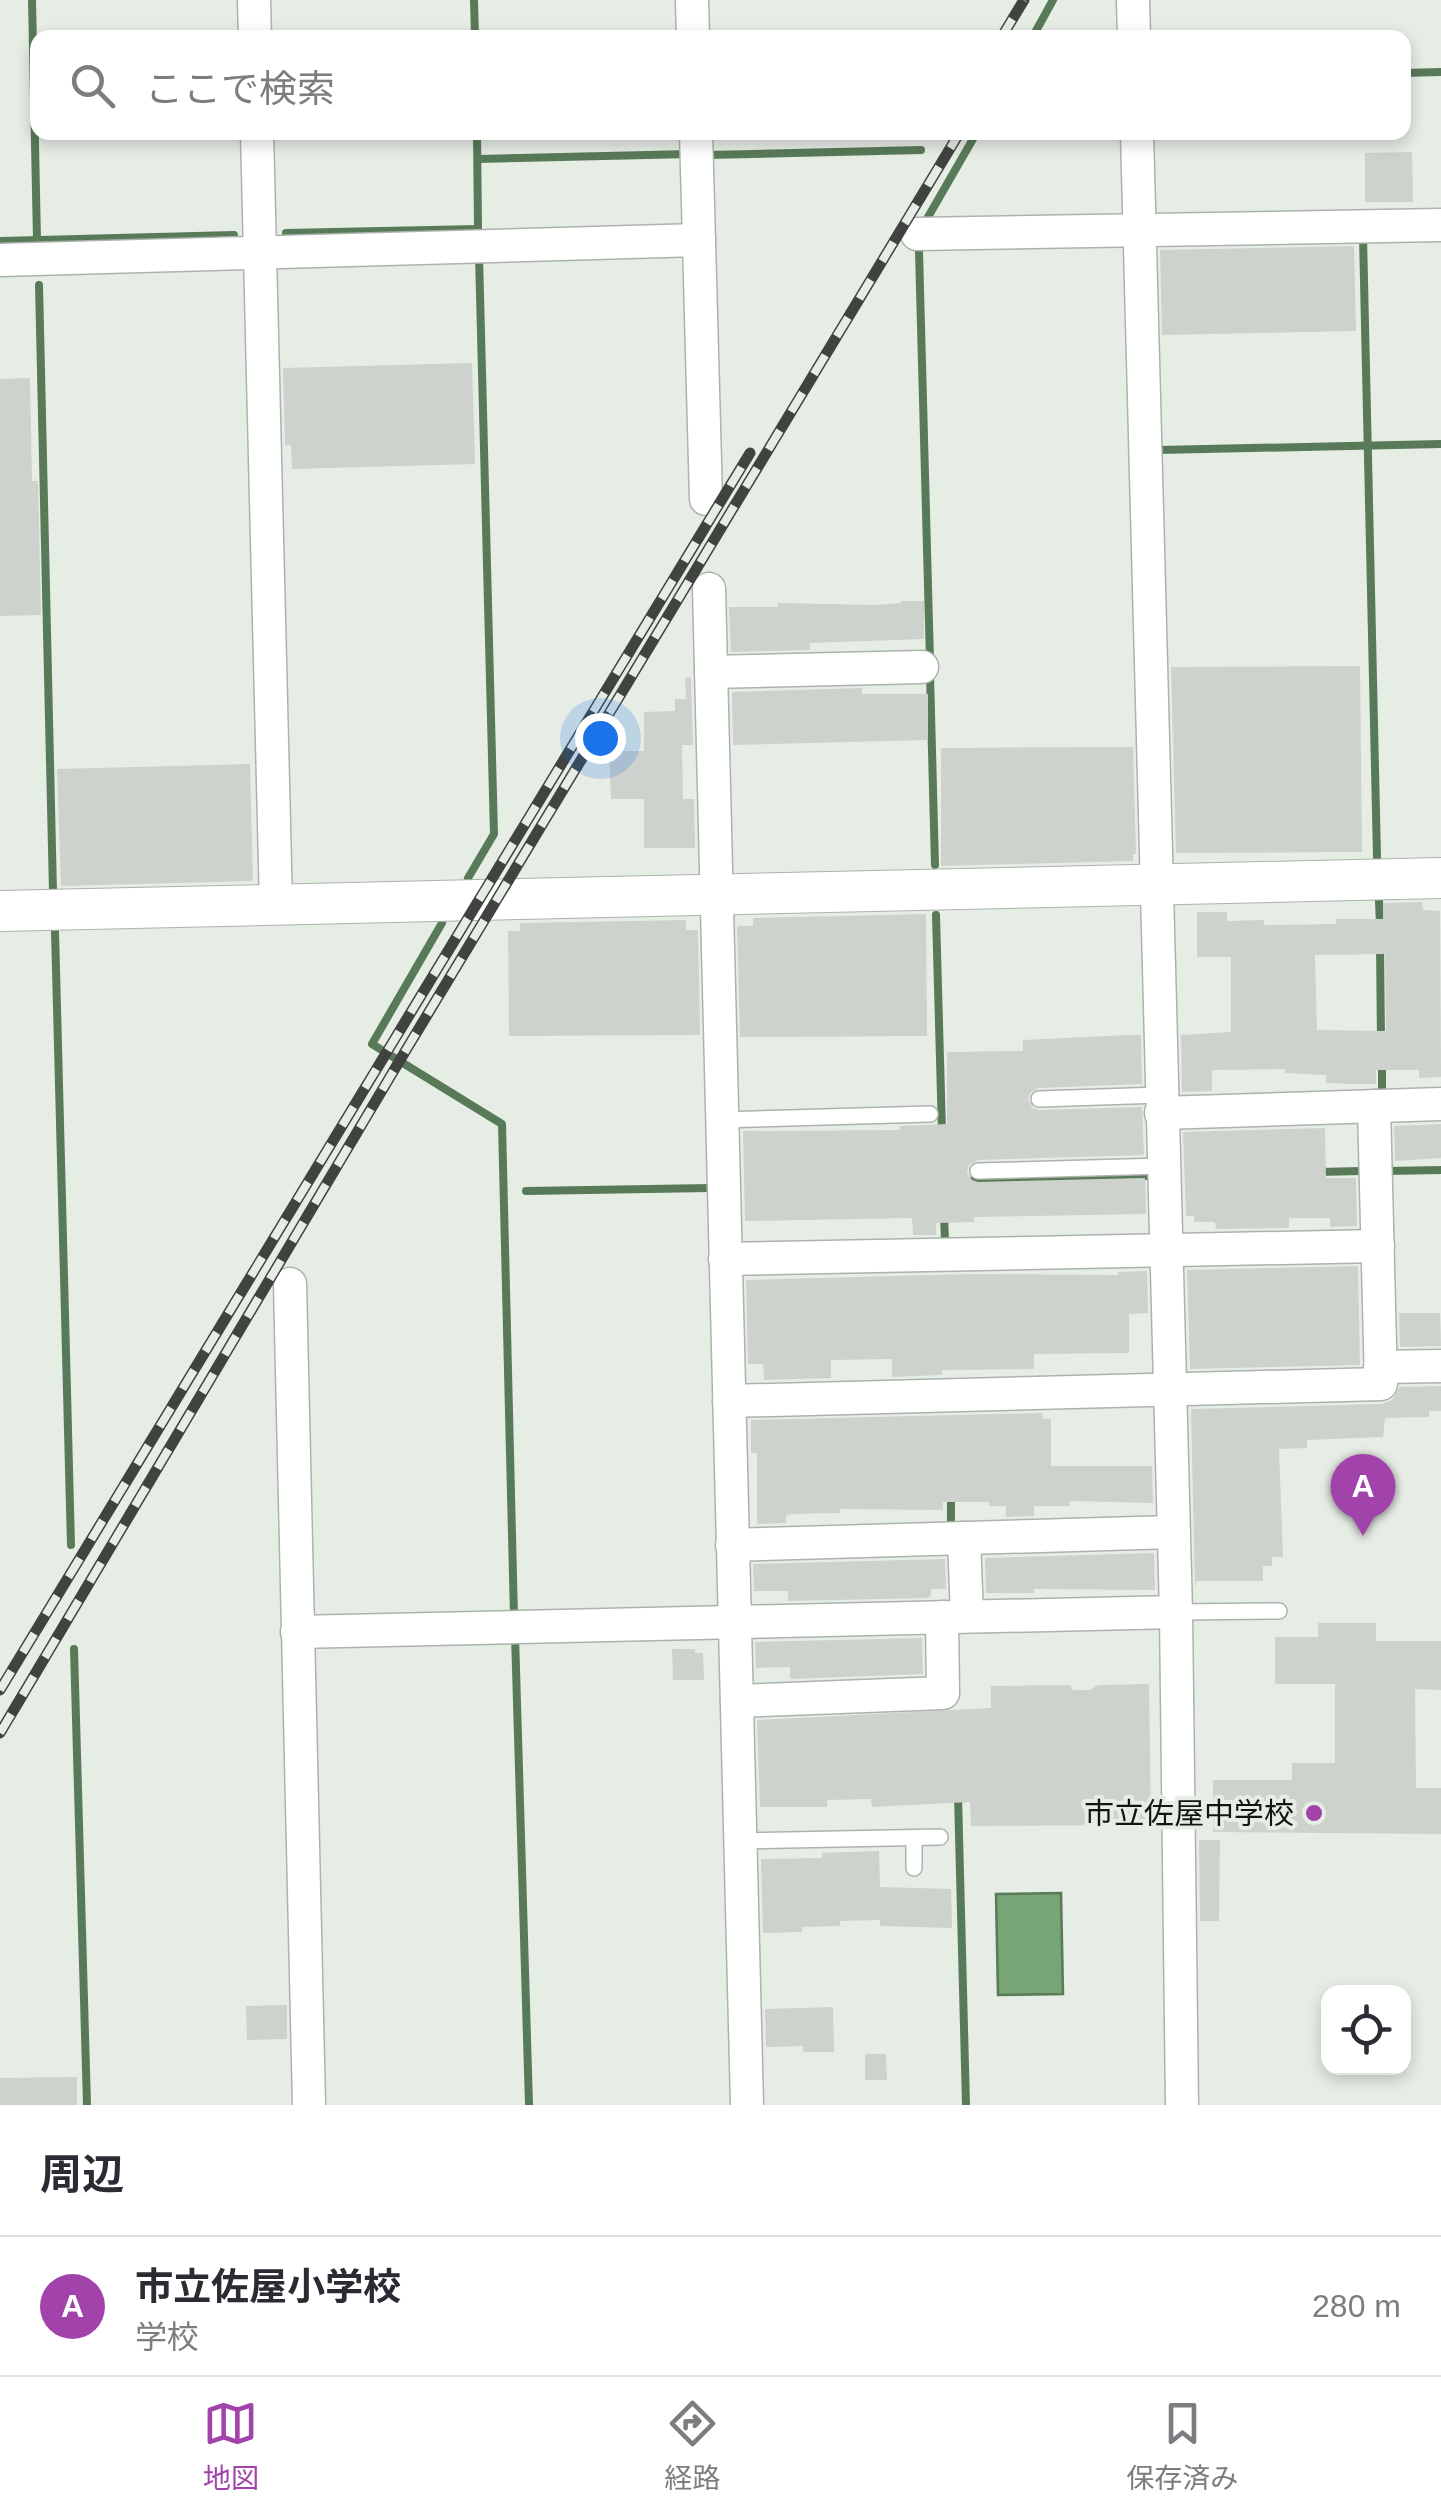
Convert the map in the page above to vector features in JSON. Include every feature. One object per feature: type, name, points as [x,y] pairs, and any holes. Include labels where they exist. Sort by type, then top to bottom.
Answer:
[{"type":"street","points":[[254,0],[254,30]]},
{"type":"street","points":[[692,0],[693,30]]},
{"type":"street","points":[[1133,0],[1134,30]]},
{"type":"street","points":[[257,140],[276,905]]},
{"type":"street","points":[[696,140],[706,500]]},
{"type":"street","points":[[1137,140],[1176,1612],[1182,2105]]},
{"type":"street","points":[[917,234],[1441,225]]},
{"type":"street","points":[[0,260],[699,240]]},
{"type":"street","points":[[709,589],[747,2105]]},
{"type":"street","points":[[711,672],[922,667]]},
{"type":"street","points":[[0,912],[1441,878]]},
{"type":"street","points":[[1161,1104],[1441,1104]]},
{"type":"street","points":[[728,1401],[1381,1384],[1374,1106]]},
{"type":"street","points":[[725,1259],[1378,1246]]},
{"type":"street","points":[[290,1284],[309,2105]]},
{"type":"street","points":[[1380,1367],[1441,1366]]},
{"type":"street","points":[[732,1545],[1174,1532]]},
{"type":"street","points":[[737,1702],[943,1693],[964,1538]]},
{"type":"street","points":[[297,1632],[1176,1612]]},
{"type":"lane","points":[[1039,1100],[1161,1104]]},
{"type":"lane","points":[[721,1120],[930,1114]]},
{"type":"lane","points":[[978,1171],[1163,1166]]},
{"type":"lane","points":[[1176,1612],[1279,1611]]},
{"type":"lane","points":[[740,1842],[940,1837]]},
{"type":"lane","points":[[914,1838],[914,1868]]},
{"type":"shaded area","points":[[1061,1893],[1063,1994],[998,1995],[996,1894]]},
{"type":"building","points":[[1412,152],[1413,202],[1365,202],[1365,153]]},
{"type":"building","points":[[1354,246],[1356,331],[1162,335],[1160,250]]},
{"type":"building","points":[[472,363],[475,464],[292,469],[291,445],[285,445],[283,368]]},
{"type":"building","points":[[30,378],[32,481],[38,481],[41,615],[0,616],[0,379]]},
{"type":"building","points":[[924,601],[924,639],[810,643],[810,650],[731,652],[729,607],[778,607],[778,603],[876,605]]},
{"type":"building","points":[[1360,666],[1362,852],[1176,853],[1171,667]]},
{"type":"building","points":[[691,677],[693,745],[682,745],[683,799],[694,799],[695,848],[644,848],[644,799],[611,799],[609,751],[644,751],[644,712],[675,711],[675,699],[686,699],[685,678]]},
{"type":"building","points":[[862,688],[862,694],[928,694],[928,740],[733,745],[732,692]]},
{"type":"building","points":[[1133,747],[1133,861],[941,866],[941,748]]},
{"type":"building","points":[[250,764],[253,881],[61,886],[57,769]]},
{"type":"building","points":[[1422,902],[1423,910],[1440,911],[1441,1077],[1419,1078],[1419,1070],[1376,1070],[1376,1084],[1352,1084],[1326,1083],[1326,1075],[1285,1073],[1285,1069],[1212,1070],[1212,1091],[1182,1092],[1181,1035],[1231,1032],[1231,957],[1197,957],[1197,912],[1227,912],[1227,921],[1264,920],[1264,925],[1336,924],[1336,919],[1383,919],[1383,903]],"holes":[[[1385,954],[1386,1031],[1317,1030],[1315,955]]]},
{"type":"building","points":[[926,914],[927,1036],[740,1037],[737,926],[753,926],[753,918]]},
{"type":"building","points":[[686,920],[686,930],[698,930],[700,1035],[509,1036],[508,931],[520,931],[520,923]]},
{"type":"building","points":[[1141,1035],[1142,1084],[1039,1088],[1030,1093],[1028,1100],[1039,1110],[1142,1107],[1144,1155],[978,1160],[969,1165],[967,1172],[978,1182],[1145,1178],[1146,1214],[974,1217],[974,1222],[936,1223],[936,1235],[913,1235],[912,1218],[745,1221],[743,1131],[900,1130],[900,1126],[947,1124],[947,1052],[1023,1051],[1023,1040]]},
{"type":"building","points":[[1441,1124],[1441,1158],[1395,1161],[1394,1126]]},
{"type":"building","points":[[1325,1128],[1326,1178],[1356,1178],[1357,1226],[1330,1227],[1330,1218],[1289,1218],[1289,1228],[1216,1229],[1215,1222],[1194,1222],[1194,1216],[1186,1216],[1183,1132]]},
{"type":"building","points":[[1358,1266],[1360,1365],[1190,1369],[1187,1270]]},
{"type":"building","points":[[1147,1271],[1148,1313],[1129,1314],[1129,1353],[1034,1354],[1034,1369],[942,1370],[942,1375],[892,1377],[892,1359],[831,1360],[831,1378],[764,1380],[763,1364],[748,1364],[746,1280],[1118,1275]]},
{"type":"building","points":[[1399,1313],[1440,1313],[1441,1346],[1400,1347]]},
{"type":"building","points":[[1441,1386],[1441,1411],[1429,1411],[1429,1417],[1385,1418],[1383,1437],[1307,1440],[1307,1448],[1279,1449],[1283,1557],[1272,1557],[1272,1566],[1263,1566],[1263,1581],[1196,1581],[1195,1590],[1191,1409],[1382,1404],[1392,1400],[1400,1387]]},
{"type":"building","points":[[1042,1413],[1043,1419],[1051,1419],[1051,1466],[1152,1466],[1153,1503],[1070,1501],[1070,1506],[1034,1506],[1034,1516],[1006,1517],[1006,1506],[943,1502],[943,1510],[840,1509],[840,1513],[791,1514],[786,1516],[786,1523],[757,1524],[757,1453],[751,1453],[751,1420]]},
{"type":"building","points":[[1154,1553],[1155,1590],[1034,1589],[1034,1593],[986,1593],[985,1558]]},
{"type":"building","points":[[945,1559],[946,1589],[931,1589],[927,1598],[788,1601],[788,1591],[754,1591],[753,1564]]},
{"type":"building","points":[[1318,1623],[1376,1623],[1376,1641],[1441,1641],[1441,1690],[1415,1689],[1416,1788],[1441,1788],[1441,1834],[1213,1832],[1213,1780],[1292,1780],[1292,1763],[1335,1763],[1335,1684],[1275,1684],[1275,1637],[1318,1637]]},
{"type":"building","points":[[922,1638],[923,1674],[790,1679],[790,1667],[756,1668],[755,1642]]},
{"type":"building","points":[[672,1649],[703,1653],[704,1680],[673,1680]]},
{"type":"building","points":[[1149,1684],[1151,1825],[971,1826],[970,1802],[872,1807],[871,1799],[827,1800],[827,1807],[760,1807],[757,1720],[991,1708],[991,1686],[1070,1685],[1073,1690],[1090,1690],[1098,1685]]},
{"type":"building","points":[[1199,1840],[1220,1840],[1219,1921],[1200,1921]]},
{"type":"building","points":[[879,1851],[880,1887],[951,1889],[952,1928],[880,1926],[880,1920],[840,1921],[840,1926],[802,1927],[802,1932],[763,1933],[761,1859],[822,1858],[822,1853]]},
{"type":"building","points":[[287,2005],[287,2039],[247,2040],[246,2006]]},
{"type":"building","points":[[833,2007],[834,2052],[803,2052],[803,2046],[766,2047],[765,2009]]},
{"type":"building","points":[[865,2054],[886,2054],[887,2080],[865,2080]]},
{"type":"building","points":[[77,2077],[77,2105],[0,2105],[0,2078]]},
{"type":"waterway","points":[[32,0],[33,30]]},
{"type":"waterway","points":[[474,0],[475,30]]},
{"type":"waterway","points":[[1036,30],[1053,0]]},
{"type":"waterway","points":[[1411,73],[1441,72]]},
{"type":"waterway","points":[[35,140],[37,240]]},
{"type":"waterway","points":[[477,140],[478,229]]},
{"type":"waterway","points":[[924,224],[972,140]]},
{"type":"waterway","points":[[707,155],[921,150]]},
{"type":"waterway","points":[[478,159],[690,154]]},
{"type":"waterway","points":[[286,233],[478,229],[478,237]]},
{"type":"waterway","points":[[0,241],[234,235]]},
{"type":"waterway","points":[[1363,236],[1377,857]]},
{"type":"waterway","points":[[919,251],[930,661]]},
{"type":"waterway","points":[[468,878],[494,834],[479,256]]},
{"type":"waterway","points":[[39,285],[53,892]]},
{"type":"waterway","points":[[1159,450],[1441,444]]},
{"type":"waterway","points":[[930,675],[935,865]]},
{"type":"waterway","points":[[1379,900],[1380,926]]},
{"type":"waterway","points":[[936,915],[942,1131]]},
{"type":"waterway","points":[[442,923],[372,1044],[502,1124],[514,1617]]},
{"type":"waterway","points":[[55,931],[71,1545]]},
{"type":"waterway","points":[[1380,945],[1381,1041]]},
{"type":"waterway","points":[[1382,1060],[1382,1092]]},
{"type":"waterway","points":[[1386,1171],[1441,1170]]},
{"type":"waterway","points":[[1318,1172],[1361,1171]]},
{"type":"waterway","points":[[965,1181],[1146,1176]]},
{"type":"waterway","points":[[526,1191],[710,1188]]},
{"type":"waterway","points":[[944,1215],[945,1241]]},
{"type":"waterway","points":[[951,1496],[951,1521]]},
{"type":"waterway","points":[[515,1635],[529,2105]]},
{"type":"waterway","points":[[74,1649],[87,2105]]},
{"type":"waterway","points":[[958,1796],[966,2105]]},
{"type":"railway","points":[[1006,30],[1024,0]]},
{"type":"railway","points":[[0,1733],[406,1050],[955,140]]},
{"type":"railway","points":[[0,1690],[750,453]]},
{"type":"place","name":"市立佐屋小学校","points":[[1363,1536]]},
{"type":"place","name":"市立佐屋中学校","points":[[1314,1813]]}]
